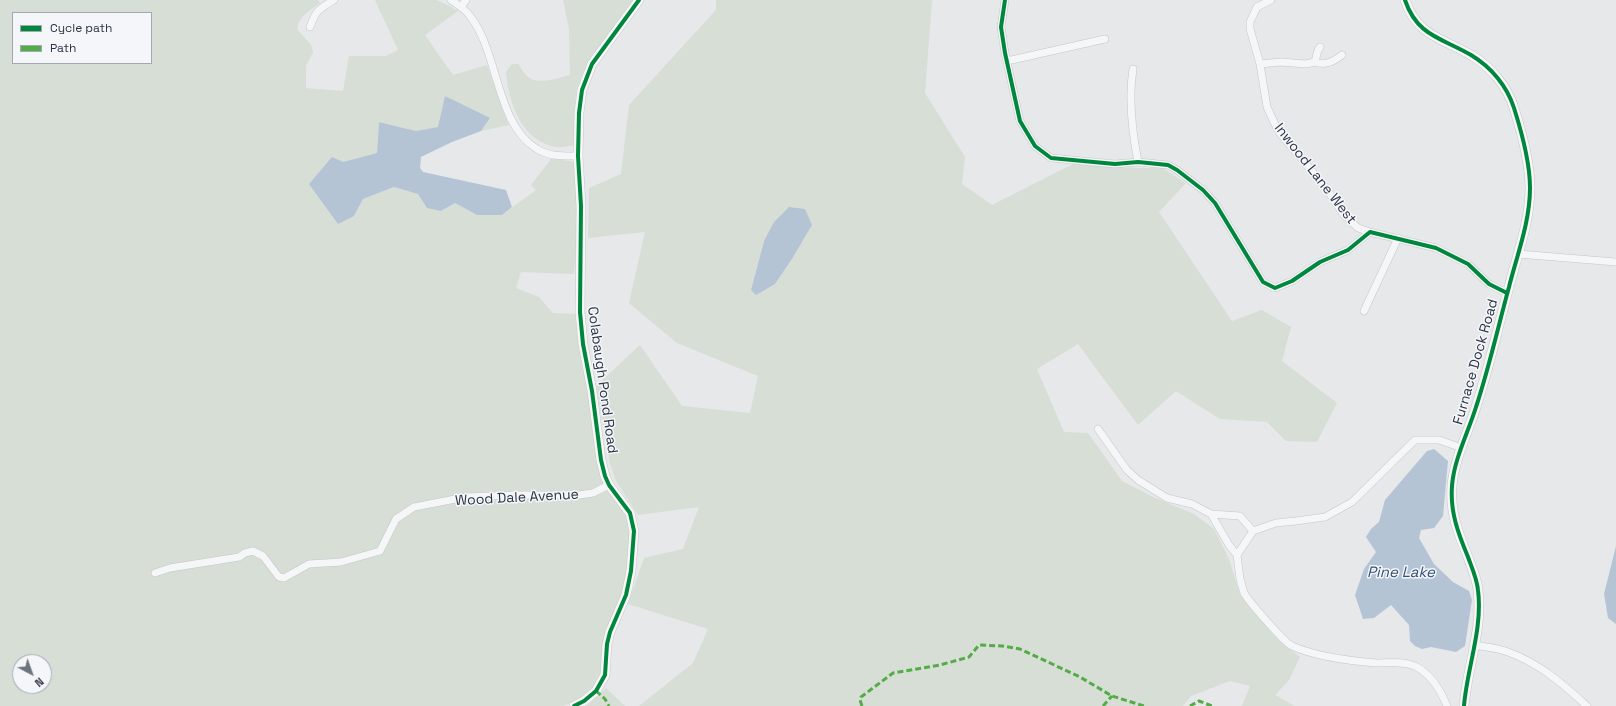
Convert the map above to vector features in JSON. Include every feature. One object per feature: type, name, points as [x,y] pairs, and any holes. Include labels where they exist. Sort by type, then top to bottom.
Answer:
[{"type":"street","points":[[310,27],[314,14],[334,0]]},
{"type":"street","points":[[451,0],[470,16],[481,34],[492,60],[505,106],[515,127],[522,137],[537,150],[556,156],[578,156]]},
{"type":"street","points":[[461,7],[466,0]]},
{"type":"street","name":"Colabaugh Pond Road","points":[[574,706],[584,701],[596,691],[605,675],[607,644],[610,632],[626,595],[631,571],[634,544],[633,522],[630,513],[609,485],[601,460],[592,391],[583,344],[580,312],[581,213],[578,156],[580,99],[588,73],[595,60],[639,0]]},
{"type":"street","points":[[1005,0],[1001,27],[1020,121],[1035,146],[1044,154],[1051,158],[1108,164],[1138,162],[1168,165],[1177,170],[1203,190],[1215,203],[1263,282],[1275,288],[1292,281],[1320,262],[1348,250],[1370,232]]},
{"type":"street","name":"Inwood Lane West","points":[[1272,0],[1257,7],[1250,22],[1250,29],[1260,64],[1267,107],[1279,132],[1326,188],[1344,215],[1358,228],[1443,251],[1468,264],[1489,284],[1507,293]]},
{"type":"street","name":"Furnace Dock Road","points":[[1405,0],[1411,14],[1424,31],[1438,40],[1470,54],[1483,63],[1500,81],[1509,96],[1517,119],[1530,182],[1528,215],[1518,254],[1485,379],[1454,474],[1452,503],[1456,525],[1478,585],[1479,609],[1464,706]]},
{"type":"street","points":[[1007,61],[1105,39]]},
{"type":"street","points":[[1315,62],[1320,47]]},
{"type":"street","points":[[1260,64],[1281,62],[1306,64],[1315,62],[1321,64],[1333,61],[1342,55]]},
{"type":"street","points":[[1134,69],[1130,85],[1133,134],[1138,162]]},
{"type":"street","points":[[1364,311],[1398,238]]},
{"type":"street","points":[[1518,254],[1616,262]]},
{"type":"street","points":[[1098,429],[1127,470],[1138,480],[1167,498],[1192,504],[1211,514],[1240,516],[1253,531]]},
{"type":"street","points":[[1447,706],[1444,697],[1435,684],[1424,672],[1414,665],[1397,662],[1378,663],[1350,660],[1291,645],[1254,607],[1244,593],[1237,563],[1237,555],[1253,531],[1276,523],[1325,517],[1352,502],[1415,440],[1439,440],[1462,448]]},
{"type":"street","name":"Wood Dale Avenue","points":[[155,573],[170,568],[239,557],[254,551],[263,556],[278,577],[284,578],[309,564],[341,562],[380,551],[396,519],[414,507],[466,497],[517,495],[579,496],[593,493],[609,485]]},
{"type":"street","points":[[1211,514],[1229,545],[1237,555]]},
{"type":"street","points":[[1474,645],[1507,651],[1538,666],[1563,684],[1587,706]]},
{"type":"shaded area","points":[[0,0],[318,0],[320,3],[300,20],[297,29],[311,45],[313,52],[306,66],[306,88],[343,91],[349,56],[386,56],[398,50],[375,0],[436,0],[458,11],[425,35],[453,75],[487,65],[509,125],[481,131],[490,118],[416,131],[379,122],[377,153],[343,162],[354,216],[363,199],[394,187],[418,194],[441,211],[455,203],[477,215],[502,215],[536,190],[531,185],[551,159],[571,161],[575,164],[577,219],[574,274],[521,272],[516,288],[539,297],[553,313],[575,314],[602,481],[627,515],[631,537],[626,580],[621,598],[605,633],[605,653],[600,676],[595,686],[581,699],[563,706],[0,706]]},
{"type":"shaded area","points":[[563,0],[634,0],[593,56],[579,82],[576,97],[574,145],[556,147],[544,143],[534,137],[519,119],[510,96],[506,72],[512,64],[518,64],[531,79],[542,81],[570,75],[569,29]]},
{"type":"shaded area","points":[[716,0],[932,0],[925,93],[965,157],[962,184],[992,205],[1073,164],[1162,168],[1186,183],[1159,212],[1232,321],[1262,310],[1291,327],[1282,361],[1337,403],[1317,442],[1286,441],[1267,422],[1220,419],[1176,391],[1138,425],[1078,344],[1037,369],[1064,432],[1088,433],[1122,481],[1153,497],[1194,514],[1214,529],[1229,559],[1240,595],[1277,639],[1300,657],[1289,680],[1275,695],[1295,706],[1242,706],[1250,686],[1230,681],[1191,696],[1183,706],[639,706],[693,663],[708,629],[628,604],[644,558],[683,549],[699,507],[638,515],[616,481],[610,464],[596,386],[640,345],[682,406],[750,413],[758,376],[677,343],[629,303],[645,232],[588,238],[589,188],[621,174],[629,105],[716,10]],"holes":[[[812,224],[792,259],[775,284],[751,290],[764,241]]]},
{"type":"shaded area","points":[[606,688],[625,706],[586,706],[588,705]]},
{"type":"water","points":[[445,96],[490,118],[481,131],[452,142],[421,157],[420,168],[423,172],[506,190],[512,207],[502,215],[477,215],[455,203],[441,211],[427,208],[418,194],[394,187],[363,199],[354,216],[338,224],[309,184],[332,157],[343,162],[377,153],[379,122],[416,131],[438,127]]},
{"type":"water","points":[[789,207],[805,209],[812,225],[775,284],[756,295],[751,290],[764,241],[774,222]]},
{"type":"water","name":"Pine Lake","points":[[1434,449],[1448,461],[1443,516],[1434,528],[1421,530],[1419,538],[1434,564],[1453,582],[1469,591],[1472,600],[1465,646],[1456,652],[1431,647],[1422,649],[1415,646],[1410,641],[1409,625],[1391,605],[1374,618],[1363,619],[1355,595],[1364,569],[1376,552],[1366,537],[1371,529],[1379,522],[1385,500],[1427,451]]},
{"type":"water","points":[[1616,546],[1616,624],[1608,618],[1604,594]]},
{"type":"marked path","points":[[862,706],[860,700],[861,697],[893,673],[940,665],[969,657],[979,645],[1002,646],[1020,649],[1080,677],[1112,696],[1144,706]]},
{"type":"marked path","points":[[596,691],[605,699],[609,706]]},
{"type":"marked path","points":[[1103,706],[1112,696]]},
{"type":"marked path","points":[[1190,706],[1199,701],[1212,706]]},
{"type":"cycle path","points":[[574,706],[584,701],[596,691],[605,675],[607,644],[610,632],[626,595],[631,571],[634,531],[630,513],[609,485],[605,476],[601,460],[592,391],[583,344],[580,312],[581,206],[578,156],[579,113],[582,90],[592,64],[639,0]]},
{"type":"cycle path","points":[[1005,0],[1001,27],[1005,53],[1020,121],[1035,146],[1051,158],[1115,164],[1138,162],[1168,165],[1177,170],[1203,190],[1215,203],[1263,282],[1275,288],[1292,281],[1320,262],[1348,250],[1370,232],[1436,248],[1468,264],[1489,284],[1507,293]]},
{"type":"cycle path","points":[[1405,0],[1410,12],[1424,29],[1441,40],[1471,55],[1492,71],[1503,85],[1511,100],[1517,117],[1525,148],[1530,179],[1528,213],[1522,238],[1485,377],[1453,476],[1452,505],[1461,539],[1475,578],[1478,590],[1479,605],[1477,634],[1468,677],[1464,706]]}]
